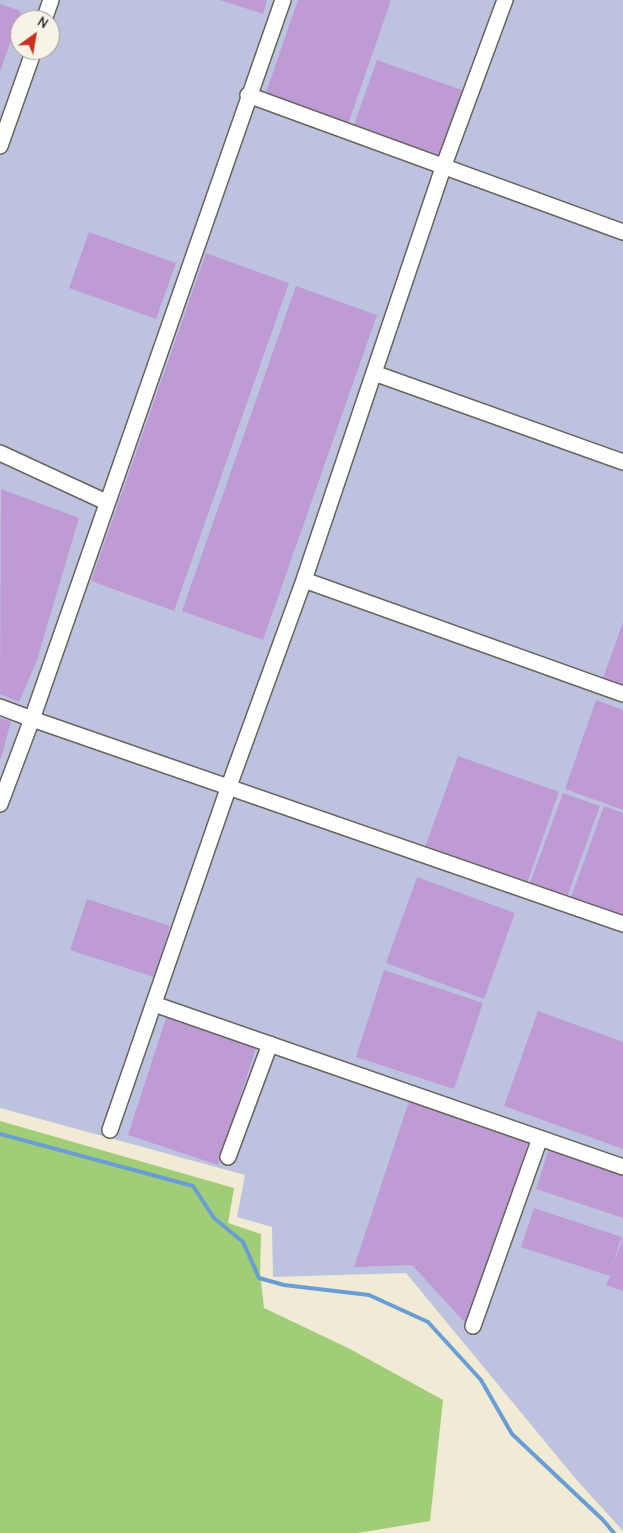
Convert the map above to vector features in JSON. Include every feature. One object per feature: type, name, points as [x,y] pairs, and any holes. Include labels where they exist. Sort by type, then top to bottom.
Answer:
[{"type":"lane","points":[[0,804],[32,719],[248,95],[283,0]]},
{"type":"lane","points":[[110,1130],[229,786],[304,580],[444,165],[505,0]]},
{"type":"lane","points":[[0,146],[30,60]]},
{"type":"lane","points":[[248,95],[444,165],[623,232]]},
{"type":"lane","points":[[374,373],[623,462]]},
{"type":"lane","points":[[0,453],[106,502]]},
{"type":"lane","points":[[304,580],[623,694]]},
{"type":"lane","points":[[0,708],[623,924]]},
{"type":"lane","points":[[154,1004],[623,1167]]},
{"type":"lane","points":[[228,1157],[270,1044]]},
{"type":"lane","points":[[473,1326],[540,1138]]},
{"type":"shaded area","points":[[0,0],[623,0],[623,1531],[575,1478],[406,1273],[273,1277],[272,1227],[237,1217],[245,1175],[0,1108]]},
{"type":"green space","points":[[0,1121],[234,1188],[228,1223],[261,1234],[260,1273],[264,1308],[350,1349],[443,1400],[430,1521],[358,1533],[0,1533]]},
{"type":"building","points":[[220,0],[267,0],[263,14]]},
{"type":"building","points":[[298,0],[391,0],[347,127],[264,98]]},
{"type":"building","points":[[0,4],[18,10],[10,10],[10,43],[0,72]]},
{"type":"building","points":[[377,60],[462,90],[437,160],[352,130]]},
{"type":"building","points":[[89,232],[176,263],[156,319],[69,288]]},
{"type":"building","points":[[206,253],[289,283],[174,611],[91,581]]},
{"type":"building","points":[[296,286],[377,315],[263,640],[182,611]]},
{"type":"building","points":[[1,489],[79,518],[37,660],[19,702],[0,694]]},
{"type":"building","points":[[623,622],[623,685],[603,678]]},
{"type":"building","points":[[596,700],[623,710],[623,810],[565,789]]},
{"type":"building","points":[[0,718],[11,721],[1,759],[0,759]]},
{"type":"building","points":[[458,756],[559,792],[527,883],[425,847]]},
{"type":"building","points":[[563,793],[600,806],[567,897],[530,883]]},
{"type":"building","points":[[604,806],[623,813],[623,917],[571,897]]},
{"type":"building","points":[[417,877],[515,913],[484,999],[386,963]]},
{"type":"building","points":[[87,899],[170,926],[154,977],[70,950]]},
{"type":"building","points":[[384,970],[483,1003],[454,1089],[356,1057]]},
{"type":"building","points":[[538,1011],[623,1042],[623,1149],[504,1106]]},
{"type":"building","points":[[168,1012],[258,1042],[218,1165],[128,1135]]},
{"type":"building","points":[[410,1098],[530,1137],[469,1327],[412,1265],[354,1267]]},
{"type":"building","points":[[550,1146],[623,1170],[623,1218],[536,1189]]},
{"type":"building","points":[[534,1208],[622,1237],[612,1266],[623,1239],[623,1291],[606,1285],[610,1276],[521,1247]]},
{"type":"waterway","points":[[0,1134],[193,1186],[214,1218],[243,1242],[259,1278],[284,1285],[369,1295],[428,1322],[481,1380],[512,1434],[603,1520],[614,1533]]}]
